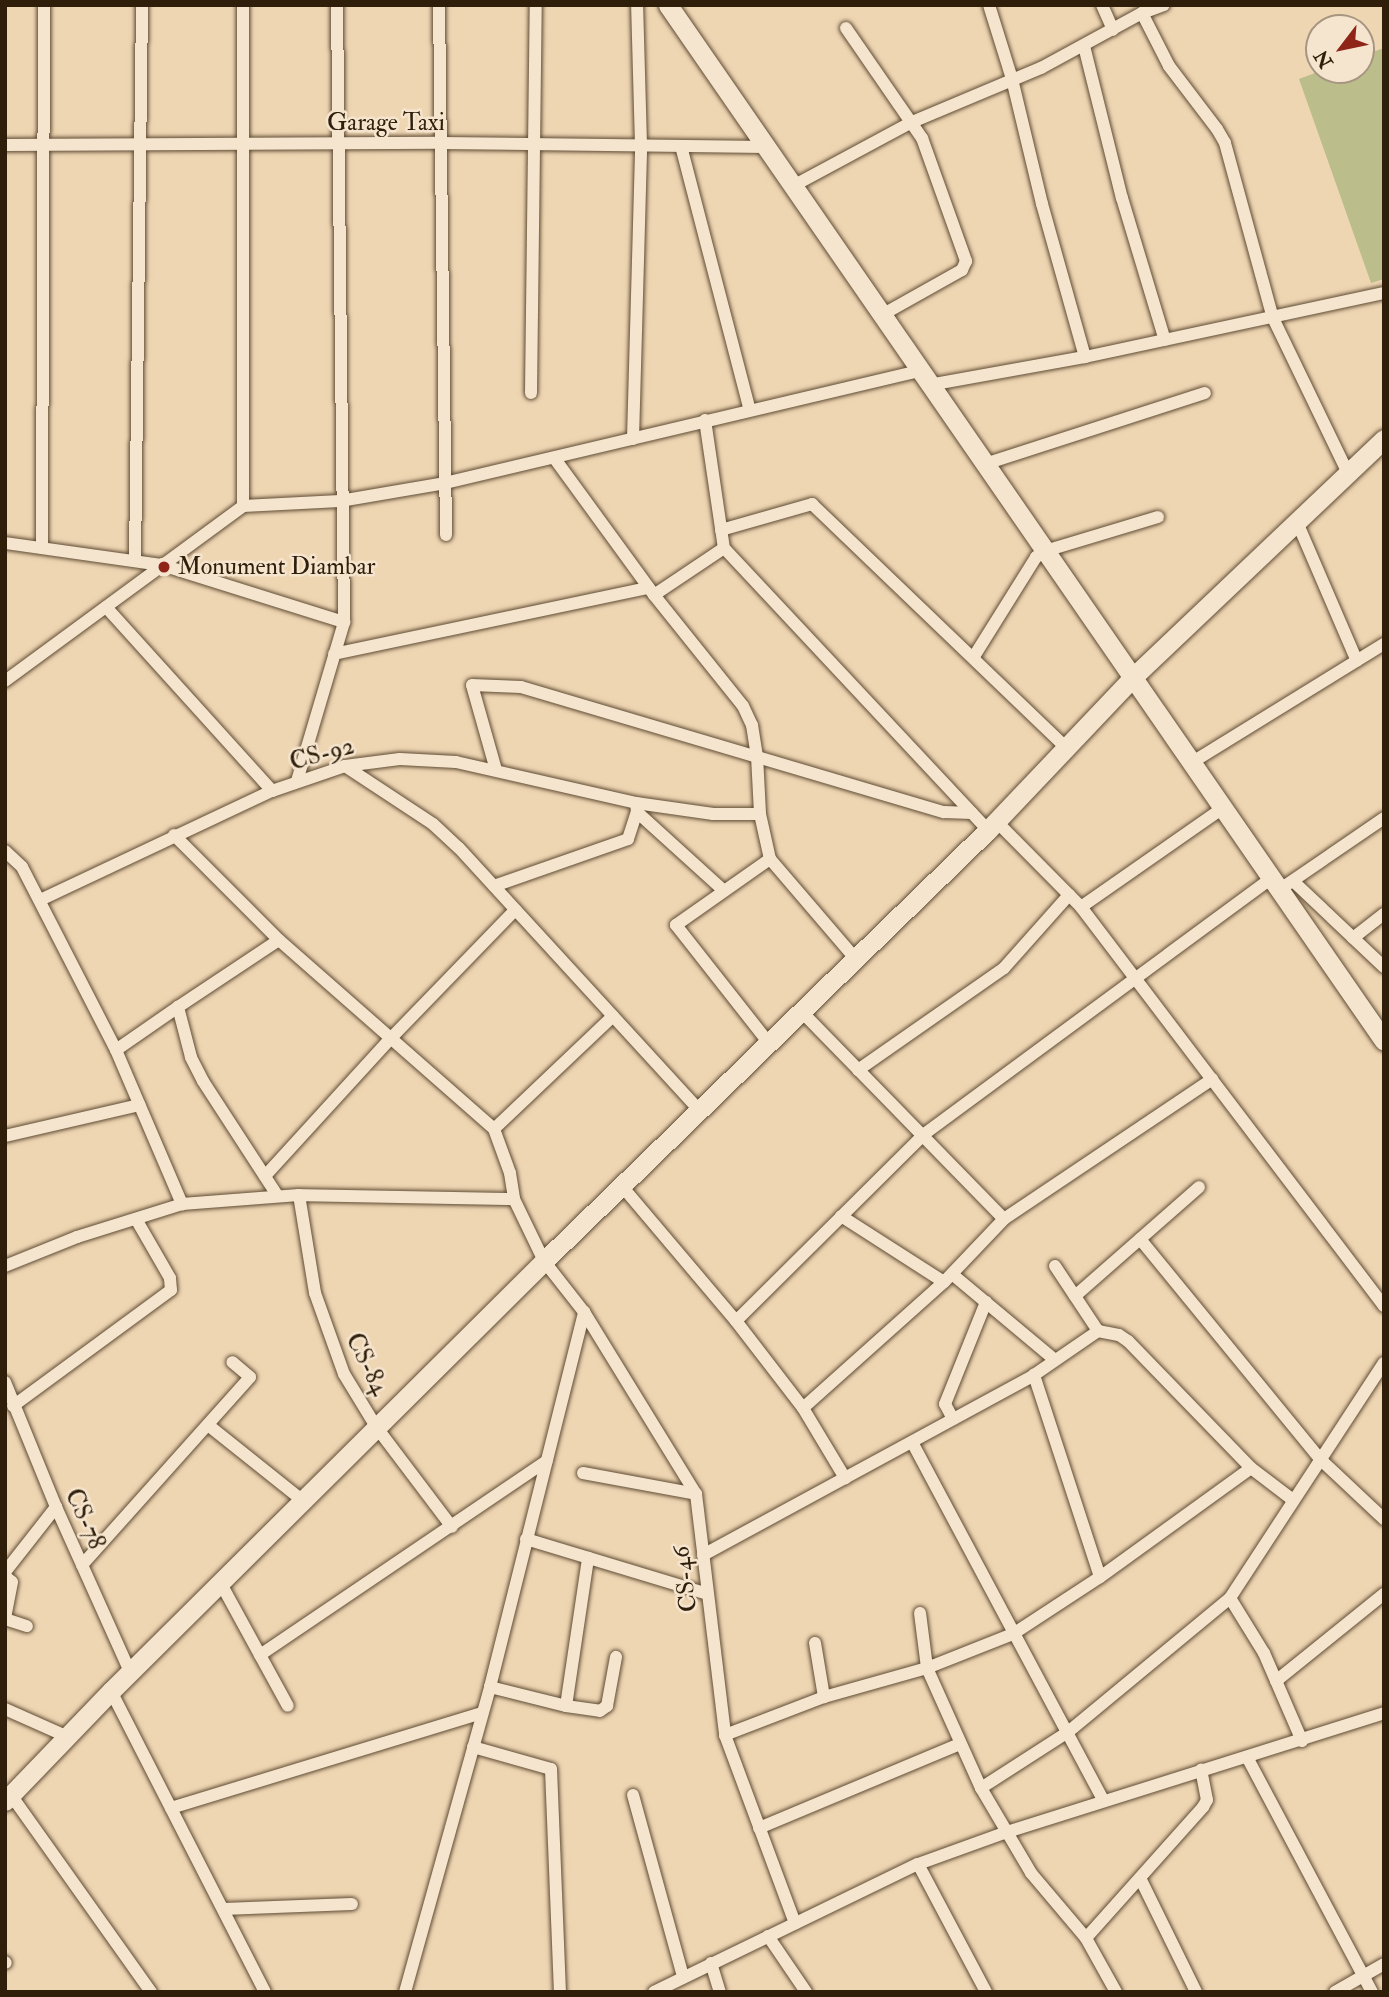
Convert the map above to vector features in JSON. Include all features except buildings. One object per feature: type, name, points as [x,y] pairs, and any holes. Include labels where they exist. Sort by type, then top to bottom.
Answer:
[{"type":"main road","points":[[668,5],[880,316],[1191,763],[1281,883],[1384,1041]]},
{"type":"main road","points":[[8,1798],[110,1691],[302,1500],[800,1010],[992,826],[1132,678],[1384,439]]},
{"type":"street","points":[[42,548],[44,5]]},
{"type":"street","points":[[135,561],[143,144],[142,5]]},
{"type":"street","points":[[243,5],[243,506]]},
{"type":"street","points":[[297,781],[344,622],[340,501],[337,5]]},
{"type":"street","points":[[439,5],[446,535]]},
{"type":"street","points":[[531,393],[536,5]]},
{"type":"street","points":[[633,439],[641,145],[637,5]]},
{"type":"street","points":[[989,5],[1012,79],[1042,204],[1085,357]]},
{"type":"street","points":[[1102,5],[1113,30]]},
{"type":"street","points":[[793,186],[911,123],[1084,46],[1142,13],[1164,5]]},
{"type":"street","points":[[1142,13],[1168,66],[1224,143],[1273,318],[1348,473]]},
{"type":"street","points":[[846,28],[929,154],[966,261],[962,270],[880,316]]},
{"type":"street","points":[[1084,46],[1122,198],[1165,340]]},
{"type":"street","name":"Garage Taxi","points":[[5,145],[441,143],[766,147]]},
{"type":"street","points":[[681,146],[750,410]]},
{"type":"street","points":[[5,681],[243,506],[340,501],[445,484],[750,410],[924,378],[1085,357],[1384,293]]},
{"type":"street","points":[[985,464],[1205,393]]},
{"type":"street","points":[[705,420],[724,548],[972,813],[992,826],[1081,907],[1384,1306]]},
{"type":"street","points":[[555,459],[651,592],[743,706],[752,725],[757,756],[760,814],[770,859],[855,958]]},
{"type":"street","points":[[721,530],[812,504],[1066,748]]},
{"type":"street","points":[[973,658],[1036,557],[1045,551],[1158,517]]},
{"type":"street","points":[[1297,522],[1357,661]]},
{"type":"street","points":[[5,543],[162,565],[344,622]]},
{"type":"street","points":[[334,654],[651,592],[724,548]]},
{"type":"street","points":[[106,607],[272,791]]},
{"type":"street","points":[[1191,763],[1384,644]]},
{"type":"street","points":[[496,771],[472,685],[521,687],[944,811],[972,813]]},
{"type":"street","name":"CS-92","points":[[40,900],[272,791],[345,766],[422,758],[496,771],[637,807],[713,814],[760,814]]},
{"type":"street","points":[[345,766],[433,824],[494,886],[699,1110]]},
{"type":"street","points":[[494,886],[628,839],[637,807],[723,890]]},
{"type":"street","points":[[1081,907],[1223,808]]},
{"type":"street","points":[[736,1321],[923,1135],[1135,977],[1384,818]]},
{"type":"street","points":[[174,835],[279,940],[494,1129],[613,1016]]},
{"type":"street","points":[[9,854],[22,867],[116,1050],[182,1204]]},
{"type":"street","points":[[768,1042],[676,925],[770,859]]},
{"type":"street","points":[[1281,883],[1353,938],[1384,967]]},
{"type":"street","points":[[858,1070],[1003,968],[1069,895]]},
{"type":"street","points":[[265,1176],[392,1037],[515,910]]},
{"type":"street","points":[[1353,938],[1384,914]]},
{"type":"street","points":[[116,1050],[279,940]]},
{"type":"street","points":[[178,1007],[191,1057],[203,1081],[277,1195]]},
{"type":"street","points":[[800,1010],[1004,1219]]},
{"type":"street","points":[[803,1408],[948,1278],[1004,1219],[1212,1079]]},
{"type":"street","points":[[5,1136],[139,1105]]},
{"type":"street","name":"CS-46","points":[[494,1129],[510,1173],[514,1199],[544,1261],[584,1312],[696,1494],[725,1735],[795,1923]]},
{"type":"street","points":[[621,1185],[736,1321],[803,1408],[845,1478]]},
{"type":"street","points":[[1076,1296],[1199,1187]]},
{"type":"street","points":[[5,1266],[182,1204],[277,1195],[514,1199]]},
{"type":"street","name":"CS-84","points":[[299,1195],[315,1293],[344,1374],[377,1428],[452,1527]]},
{"type":"street","points":[[841,1216],[986,1302],[1055,1360]]},
{"type":"street","points":[[13,1406],[171,1290],[170,1278],[136,1219]]},
{"type":"street","points":[[1140,1239],[1320,1459],[1384,1518]]},
{"type":"street","points":[[1055,1266],[1098,1331]]},
{"type":"street","points":[[953,1419],[945,1404],[986,1302]]},
{"type":"street","points":[[405,1992],[490,1687],[584,1312]]},
{"type":"street","points":[[703,1555],[1034,1375],[1098,1331],[1119,1335],[1128,1341],[1251,1468],[1293,1500]]},
{"type":"street","points":[[82,1565],[250,1377],[232,1362]]},
{"type":"street","points":[[981,1788],[1068,1732],[1230,1598],[1384,1363]]},
{"type":"street","points":[[1034,1375],[1100,1577]]},
{"type":"street","name":"CS-78","points":[[5,1382],[56,1507],[130,1672]]},
{"type":"street","points":[[208,1425],[302,1500]]},
{"type":"street","points":[[912,1442],[1104,1801]]},
{"type":"street","points":[[260,1655],[548,1461]]},
{"type":"street","points":[[725,1735],[824,1697],[927,1668],[1013,1634],[1100,1577],[1251,1468]]},
{"type":"street","points":[[583,1473],[696,1494]]},
{"type":"street","points":[[27,1626],[5,1619],[12,1582],[5,1574],[56,1507]]},
{"type":"street","points":[[526,1539],[708,1594]]},
{"type":"street","points":[[566,1706],[588,1558]]},
{"type":"street","points":[[220,1582],[288,1706]]},
{"type":"street","points":[[1276,1681],[1384,1594]]},
{"type":"street","points":[[1230,1598],[1276,1681],[1302,1741]]},
{"type":"street","points":[[920,1613],[927,1668],[960,1744],[1004,1833],[1049,1897],[1086,1938],[1116,1992]]},
{"type":"street","points":[[815,1643],[824,1697]]},
{"type":"street","points":[[490,1687],[596,1711],[604,1709],[616,1657]]},
{"type":"street","points":[[110,1691],[265,1992]]},
{"type":"street","points":[[5,1709],[66,1736]]},
{"type":"street","points":[[171,1808],[482,1713]]},
{"type":"street","points":[[654,1992],[918,1864],[1004,1833],[1384,1713]]},
{"type":"street","points":[[759,1828],[960,1744]]},
{"type":"street","points":[[473,1747],[551,1769],[560,1992]]},
{"type":"street","points":[[1247,1757],[1372,1992]]},
{"type":"street","points":[[1086,1938],[1203,1807],[1207,1800],[1201,1770]]},
{"type":"street","points":[[633,1795],[683,1977]]},
{"type":"street","points":[[8,1798],[151,1992]]},
{"type":"street","points":[[918,1864],[986,1992]]},
{"type":"street","points":[[1140,1878],[1196,1992]]},
{"type":"street","points":[[223,1909],[352,1904]]},
{"type":"street","points":[[768,1936],[806,1992]]},
{"type":"street","points":[[711,1963],[720,1992]]},
{"type":"street","points":[[1335,1992],[1384,1964]]},
{"type":"green space","points":[[1384,48],[1384,279],[1371,283],[1299,79],[1305,77],[1305,84],[1375,84],[1375,51]]},
{"type":"place","name":"Monument Diambar","points":[[164,567]]}]
